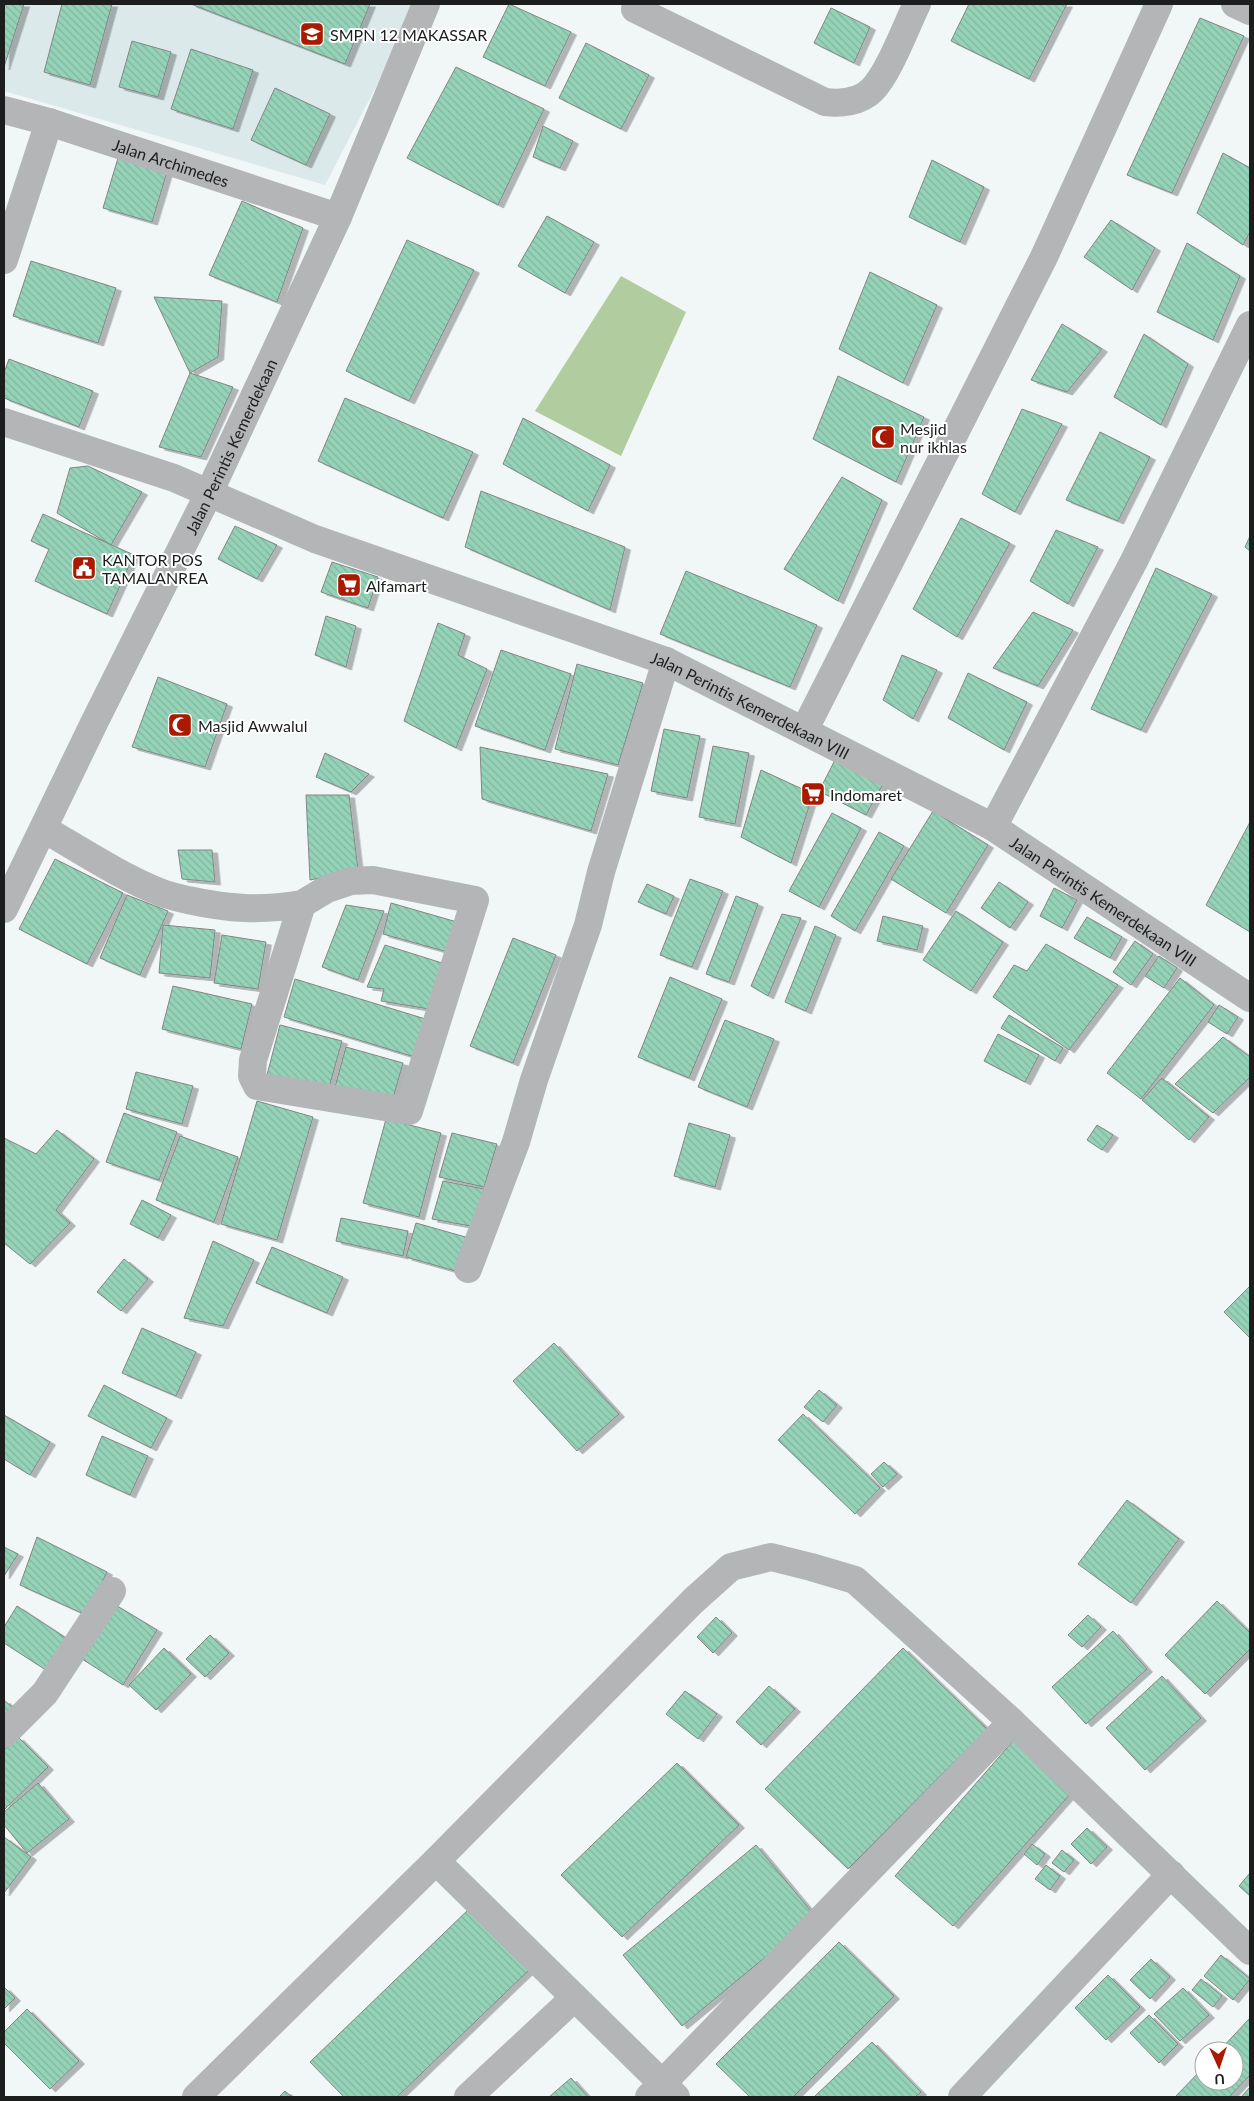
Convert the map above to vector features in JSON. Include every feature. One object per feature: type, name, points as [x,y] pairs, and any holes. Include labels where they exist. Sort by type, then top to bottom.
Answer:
[{"type":"street","name":"Jalan Perintis Kemerdekaan","points":[[4,909],[209,493],[338,217],[426,4]]},
{"type":"street","points":[[632,6],[825,102],[839,103],[855,100],[872,91],[882,77],[917,4]]},
{"type":"street","points":[[804,732],[1044,257],[1159,4]]},
{"type":"street","points":[[1235,4],[1250,11]]},
{"type":"street","name":"Jalan Archimedes","points":[[4,110],[49,122],[338,217]]},
{"type":"street","points":[[4,260],[49,122]]},
{"type":"street","points":[[993,827],[1134,561],[1250,326]]},
{"type":"street","name":"Jalan Perintis Kemerdekaan VIII","points":[[6,430],[174,478],[315,539],[666,661],[993,827],[1250,998]]},
{"type":"street","points":[[468,1268],[516,1142],[534,1080],[588,925],[601,872],[666,661]]},
{"type":"street","points":[[44,829],[134,880],[163,894],[208,904],[243,909],[273,909],[302,904],[327,889],[351,881],[373,880],[476,900],[409,1111],[256,1086],[252,1076],[253,1060],[302,904]]},
{"type":"street","points":[[196,2097],[436,1861],[693,1600],[731,1567],[771,1557],[811,1566],[855,1580],[1012,1722],[1250,1951]]},
{"type":"street","points":[[4,1734],[45,1693],[112,1591]]},
{"type":"street","points":[[436,1861],[574,1998],[663,2093],[1012,1722]]},
{"type":"street","points":[[962,2097],[1171,1874]]},
{"type":"street","points":[[468,2097],[574,1998]]},
{"type":"shaded area","points":[[4,4],[419,4],[325,185],[4,91]]},
{"type":"green space","points":[[621,276],[686,312],[621,456],[535,411]]},
{"type":"building","points":[[4,4],[24,4],[4,67]]},
{"type":"building","points":[[62,4],[112,4],[90,85],[44,72]]},
{"type":"building","name":"SMPN 12 MAKASSAR","points":[[191,4],[370,4],[345,64]]},
{"type":"building","points":[[509,4],[571,32],[545,86],[483,57]]},
{"type":"building","points":[[969,4],[1067,4],[1029,79],[951,41]]},
{"type":"building","points":[[831,8],[870,27],[854,63],[814,43]]},
{"type":"building","points":[[1200,18],[1244,36],[1172,193],[1127,175]]},
{"type":"building","points":[[132,41],[171,52],[158,97],[119,87]]},
{"type":"building","points":[[586,43],[649,75],[621,129],[559,98]]},
{"type":"building","points":[[191,49],[253,70],[233,129],[171,109]]},
{"type":"building","points":[[456,67],[544,109],[498,205],[407,158]]},
{"type":"building","points":[[275,88],[330,114],[306,165],[251,140]]},
{"type":"building","points":[[543,126],[573,141],[560,168],[533,157]]},
{"type":"building","points":[[1223,153],[1250,168],[1250,232],[1243,245],[1197,213]]},
{"type":"building","points":[[118,158],[167,172],[152,222],[103,208]]},
{"type":"building","points":[[932,160],[984,187],[960,242],[909,217]]},
{"type":"building","points":[[242,201],[303,228],[277,302],[209,275]]},
{"type":"building","points":[[547,216],[594,242],[565,293],[518,266]]},
{"type":"building","points":[[1111,220],[1155,248],[1132,290],[1084,257]]},
{"type":"building","points":[[407,240],[474,270],[409,401],[346,371]]},
{"type":"building","points":[[1187,243],[1240,276],[1213,340],[1157,312]]},
{"type":"building","points":[[31,261],[116,288],[98,343],[13,316]]},
{"type":"building","points":[[870,272],[937,305],[903,383],[839,349]]},
{"type":"building","points":[[154,297],[222,301],[218,357],[190,373]]},
{"type":"building","points":[[1062,324],[1102,349],[1067,392],[1031,380]]},
{"type":"building","points":[[1144,334],[1188,364],[1161,425],[1114,397]]},
{"type":"building","points":[[9,359],[93,391],[79,427],[4,398],[4,373]]},
{"type":"building","points":[[190,373],[233,387],[201,457],[159,447]]},
{"type":"building","points":[[838,376],[924,417],[896,482],[813,439]]},
{"type":"building","points":[[345,398],[473,452],[443,518],[318,461]]},
{"type":"building","points":[[1022,409],[1062,424],[1015,512],[982,494]]},
{"type":"building","points":[[523,418],[610,465],[588,511],[503,464]]},
{"type":"building","points":[[1100,432],[1150,457],[1118,521],[1066,500]]},
{"type":"building","points":[[88,466],[142,492],[111,545],[57,513],[70,468]]},
{"type":"building","points":[[842,477],[882,500],[838,601],[784,569]]},
{"type":"building","points":[[481,491],[625,547],[610,610],[465,547]]},
{"type":"building","name":"KANTOR POS TAMALANREA","points":[[43,514],[134,555],[107,614],[35,581],[49,549],[31,541]]},
{"type":"building","points":[[961,518],[1010,543],[957,637],[913,609]]},
{"type":"building","points":[[235,526],[277,545],[257,579],[218,559]]},
{"type":"building","points":[[1056,530],[1098,547],[1068,604],[1030,581]]},
{"type":"building","points":[[1250,536],[1250,551],[1245,547]]},
{"type":"building","name":"Alfamart","points":[[332,562],[378,577],[368,608],[321,592]]},
{"type":"building","points":[[1156,568],[1212,594],[1141,730],[1091,709]]},
{"type":"building","points":[[686,571],[817,625],[790,687],[660,634]]},
{"type":"building","points":[[1033,612],[1073,630],[1038,686],[993,668]]},
{"type":"building","points":[[326,616],[356,626],[346,667],[315,655]]},
{"type":"building","points":[[438,623],[465,634],[458,655],[487,669],[456,748],[404,721]]},
{"type":"building","points":[[501,650],[571,674],[545,750],[475,726]]},
{"type":"building","points":[[902,655],[937,670],[913,719],[883,700]]},
{"type":"building","points":[[577,664],[643,683],[618,765],[555,749]]},
{"type":"building","points":[[968,673],[1027,702],[1004,750],[948,718]]},
{"type":"building","name":"Masjid Awwalul","points":[[158,677],[227,704],[205,767],[132,747]]},
{"type":"building","points":[[664,729],[700,736],[687,798],[651,791]]},
{"type":"building","points":[[713,746],[749,753],[735,824],[699,817]]},
{"type":"building","points":[[480,747],[608,774],[591,831],[482,799]]},
{"type":"building","points":[[325,753],[369,774],[351,792],[316,777]]},
{"type":"building","points":[[835,760],[883,784],[866,815],[819,791]]},
{"type":"building","points":[[761,770],[813,794],[791,863],[741,837]]},
{"type":"building","points":[[306,795],[349,795],[358,870],[310,880]]},
{"type":"building","points":[[933,811],[988,845],[946,913],[891,879]]},
{"type":"building","points":[[832,813],[861,828],[819,907],[789,891]]},
{"type":"building","points":[[1250,822],[1250,932],[1206,905]]},
{"type":"building","points":[[879,832],[904,846],[855,931],[831,916]]},
{"type":"building","points":[[178,850],[212,850],[215,882],[182,879]]},
{"type":"building","points":[[55,859],[123,893],[87,964],[19,929]]},
{"type":"building","points":[[690,879],[723,891],[692,967],[660,955]]},
{"type":"building","points":[[999,882],[1028,902],[1010,928],[981,908]]},
{"type":"building","points":[[647,884],[674,896],[666,914],[638,902]]},
{"type":"building","points":[[1054,888],[1077,900],[1062,928],[1040,916]]},
{"type":"building","points":[[127,895],[168,911],[140,975],[100,958]]},
{"type":"building","points":[[736,896],[758,904],[729,982],[706,974]]},
{"type":"building","points":[[391,903],[457,922],[448,952],[383,934]]},
{"type":"building","points":[[346,905],[384,911],[358,980],[322,967]]},
{"type":"building","points":[[956,911],[1003,942],[971,991],[923,960]]},
{"type":"building","points":[[782,914],[801,918],[768,996],[751,986]]},
{"type":"building","points":[[883,916],[923,926],[917,950],[877,941]]},
{"type":"building","points":[[1087,917],[1122,937],[1110,958],[1074,938]]},
{"type":"building","points":[[163,925],[215,930],[210,978],[159,973]]},
{"type":"building","points":[[815,926],[836,935],[806,1011],[785,1002]]},
{"type":"building","points":[[222,935],[266,942],[258,989],[214,983]]},
{"type":"building","points":[[513,938],[556,955],[513,1063],[470,1046]]},
{"type":"building","points":[[1135,941],[1153,954],[1131,985],[1113,972]]},
{"type":"building","points":[[1046,944],[1118,985],[1069,1050],[993,997],[1014,965],[1027,971]]},
{"type":"building","points":[[385,945],[442,963],[429,1009],[381,1001],[384,989],[367,987]]},
{"type":"building","points":[[1159,956],[1177,968],[1164,988],[1145,976]]},
{"type":"building","points":[[670,977],[722,999],[689,1078],[638,1057]]},
{"type":"building","points":[[1180,978],[1214,1005],[1141,1099],[1107,1073]]},
{"type":"building","points":[[295,979],[432,1021],[421,1059],[284,1017]]},
{"type":"building","points":[[173,986],[252,1004],[241,1049],[162,1029]]},
{"type":"building","points":[[1219,1005],[1238,1017],[1227,1034],[1208,1022]]},
{"type":"building","points":[[1009,1015],[1063,1048],[1055,1061],[1001,1028]]},
{"type":"building","points":[[725,1020],[774,1039],[747,1107],[698,1087]]},
{"type":"building","points":[[280,1025],[342,1041],[328,1091],[267,1075]]},
{"type":"building","points":[[998,1034],[1039,1055],[1025,1082],[984,1061]]},
{"type":"building","points":[[1223,1037],[1250,1057],[1250,1077],[1213,1113],[1175,1084]]},
{"type":"building","points":[[346,1047],[403,1063],[392,1102],[335,1087]]},
{"type":"building","points":[[136,1072],[193,1086],[182,1124],[126,1109]]},
{"type":"building","points":[[1162,1078],[1209,1117],[1189,1140],[1142,1100]]},
{"type":"building","points":[[257,1101],[313,1117],[277,1240],[221,1224]]},
{"type":"building","points":[[124,1113],[177,1132],[159,1180],[106,1162]]},
{"type":"building","points":[[386,1119],[441,1133],[419,1217],[363,1203]]},
{"type":"building","points":[[689,1123],[730,1135],[715,1187],[674,1176]]},
{"type":"building","points":[[1097,1125],[1113,1135],[1102,1150],[1087,1140]]},
{"type":"building","points":[[57,1130],[94,1159],[56,1210],[70,1223],[30,1264],[4,1243],[4,1138],[36,1154]]},
{"type":"building","points":[[452,1133],[497,1144],[484,1187],[439,1177]]},
{"type":"building","points":[[180,1136],[238,1157],[214,1222],[156,1200]]},
{"type":"building","points":[[443,1181],[484,1189],[476,1227],[432,1219]]},
{"type":"building","points":[[142,1200],[171,1215],[158,1238],[130,1224]]},
{"type":"building","points":[[341,1218],[408,1231],[403,1256],[336,1241]]},
{"type":"building","points":[[416,1223],[469,1238],[459,1272],[406,1257]]},
{"type":"building","points":[[213,1241],[254,1260],[223,1326],[184,1318]]},
{"type":"building","points":[[272,1247],[343,1277],[327,1313],[256,1283]]},
{"type":"building","points":[[124,1259],[148,1279],[121,1311],[97,1292]]},
{"type":"building","points":[[1250,1286],[1250,1338],[1224,1312]]},
{"type":"building","points":[[142,1328],[196,1352],[176,1396],[122,1373]]},
{"type":"building","points":[[554,1343],[619,1414],[577,1451],[513,1381]]},
{"type":"building","points":[[104,1385],[167,1418],[151,1448],[88,1416]]},
{"type":"building","points":[[819,1390],[837,1405],[823,1422],[804,1407]]},
{"type":"building","points":[[803,1414],[880,1488],[855,1514],[778,1440]]},
{"type":"building","points":[[4,1415],[50,1442],[30,1475],[4,1459]]},
{"type":"building","points":[[102,1436],[148,1456],[130,1495],[86,1475]]},
{"type":"building","points":[[884,1462],[897,1474],[883,1487],[871,1474]]},
{"type":"building","points":[[1127,1500],[1179,1539],[1131,1603],[1078,1564]]},
{"type":"building","points":[[37,1537],[107,1572],[86,1615],[20,1585]]},
{"type":"building","points":[[4,1547],[18,1554],[4,1576]]},
{"type":"building","points":[[1217,1601],[1250,1633],[1250,1649],[1205,1694],[1165,1655]]},
{"type":"building","points":[[112,1603],[157,1630],[123,1685],[79,1657]]},
{"type":"building","points":[[17,1606],[72,1642],[52,1674],[4,1643],[4,1627]]},
{"type":"building","points":[[1088,1615],[1101,1627],[1082,1647],[1068,1635]]},
{"type":"building","points":[[716,1617],[732,1633],[713,1653],[697,1637]]},
{"type":"building","points":[[1113,1631],[1147,1669],[1086,1724],[1052,1687]]},
{"type":"building","points":[[210,1635],[229,1653],[205,1677],[186,1659]]},
{"type":"building","points":[[164,1648],[191,1674],[156,1710],[129,1685]]},
{"type":"building","points":[[903,1648],[987,1729],[848,1869],[765,1789]]},
{"type":"building","points":[[1162,1676],[1201,1718],[1145,1770],[1106,1728]]},
{"type":"building","points":[[769,1686],[795,1709],[761,1745],[736,1722]]},
{"type":"building","points":[[685,1691],[717,1714],[698,1739],[666,1714]]},
{"type":"building","points":[[4,1700],[12,1707],[4,1717]]},
{"type":"building","points":[[18,1737],[48,1767],[4,1810],[4,1750]]},
{"type":"building","points":[[1013,1741],[1072,1792],[953,1926],[895,1876]]},
{"type":"building","points":[[677,1763],[739,1825],[622,1937],[561,1875]]},
{"type":"building","points":[[38,1783],[69,1819],[27,1853],[4,1825],[4,1812]]},
{"type":"building","points":[[1087,1828],[1107,1847],[1091,1864],[1071,1844]]},
{"type":"building","points":[[4,1837],[31,1857],[4,1893]]},
{"type":"building","points":[[1032,1844],[1045,1854],[1037,1865],[1024,1854]]},
{"type":"building","points":[[756,1845],[815,1916],[682,2026],[623,1955]]},
{"type":"building","points":[[1062,1850],[1074,1860],[1064,1872],[1052,1863]]},
{"type":"building","points":[[1046,1865],[1060,1876],[1050,1890],[1035,1879]]},
{"type":"building","points":[[1250,1873],[1250,1896],[1239,1886]]},
{"type":"building","points":[[469,1909],[529,1970],[397,2097],[344,2097],[310,2062]]},
{"type":"building","points":[[839,1942],[894,1996],[793,2097],[750,2097],[716,2064]]},
{"type":"building","points":[[1221,1955],[1250,1979],[1233,2000],[1204,1976]]},
{"type":"building","points":[[1151,1959],[1170,1977],[1150,1999],[1130,1980]]},
{"type":"building","points":[[1108,1975],[1140,2007],[1106,2040],[1075,2008]]},
{"type":"building","points":[[1201,1979],[1222,1996],[1213,2007],[1192,1990]]},
{"type":"building","points":[[4,1987],[15,1998],[4,2009]]},
{"type":"building","points":[[1183,1988],[1209,2015],[1180,2041],[1154,2014]]},
{"type":"building","points":[[27,2009],[79,2061],[50,2089],[4,2043],[4,2032]]},
{"type":"building","points":[[1149,2015],[1178,2044],[1159,2063],[1130,2033]]},
{"type":"building","points":[[1250,2018],[1250,2075],[1244,2081],[1244,2041],[1228,2041]]},
{"type":"building","points":[[872,2042],[921,2092],[915,2097],[814,2097]]},
{"type":"building","points":[[1194,2077],[1194,2091],[1235,2091],[1229,2097],[1175,2097]]},
{"type":"building","points":[[571,2078],[588,2097],[549,2097]]},
{"type":"building","points":[[1250,2087],[1250,2097],[1241,2097]]},
{"type":"building","points":[[285,2091],[292,2097],[279,2097]]},
{"type":"place","name":"SMPN 12 MAKASSAR","points":[[312,34]]},
{"type":"place","name":"Mesjid nur ikhlas","points":[[883,437]]},
{"type":"place","name":"KANTOR POS TAMALANREA","points":[[84,568]]},
{"type":"place","name":"Alfamart","points":[[349,585]]},
{"type":"place","name":"Masjid Awwalul","points":[[180,725]]},
{"type":"place","name":"Indomaret","points":[[813,794]]}]
